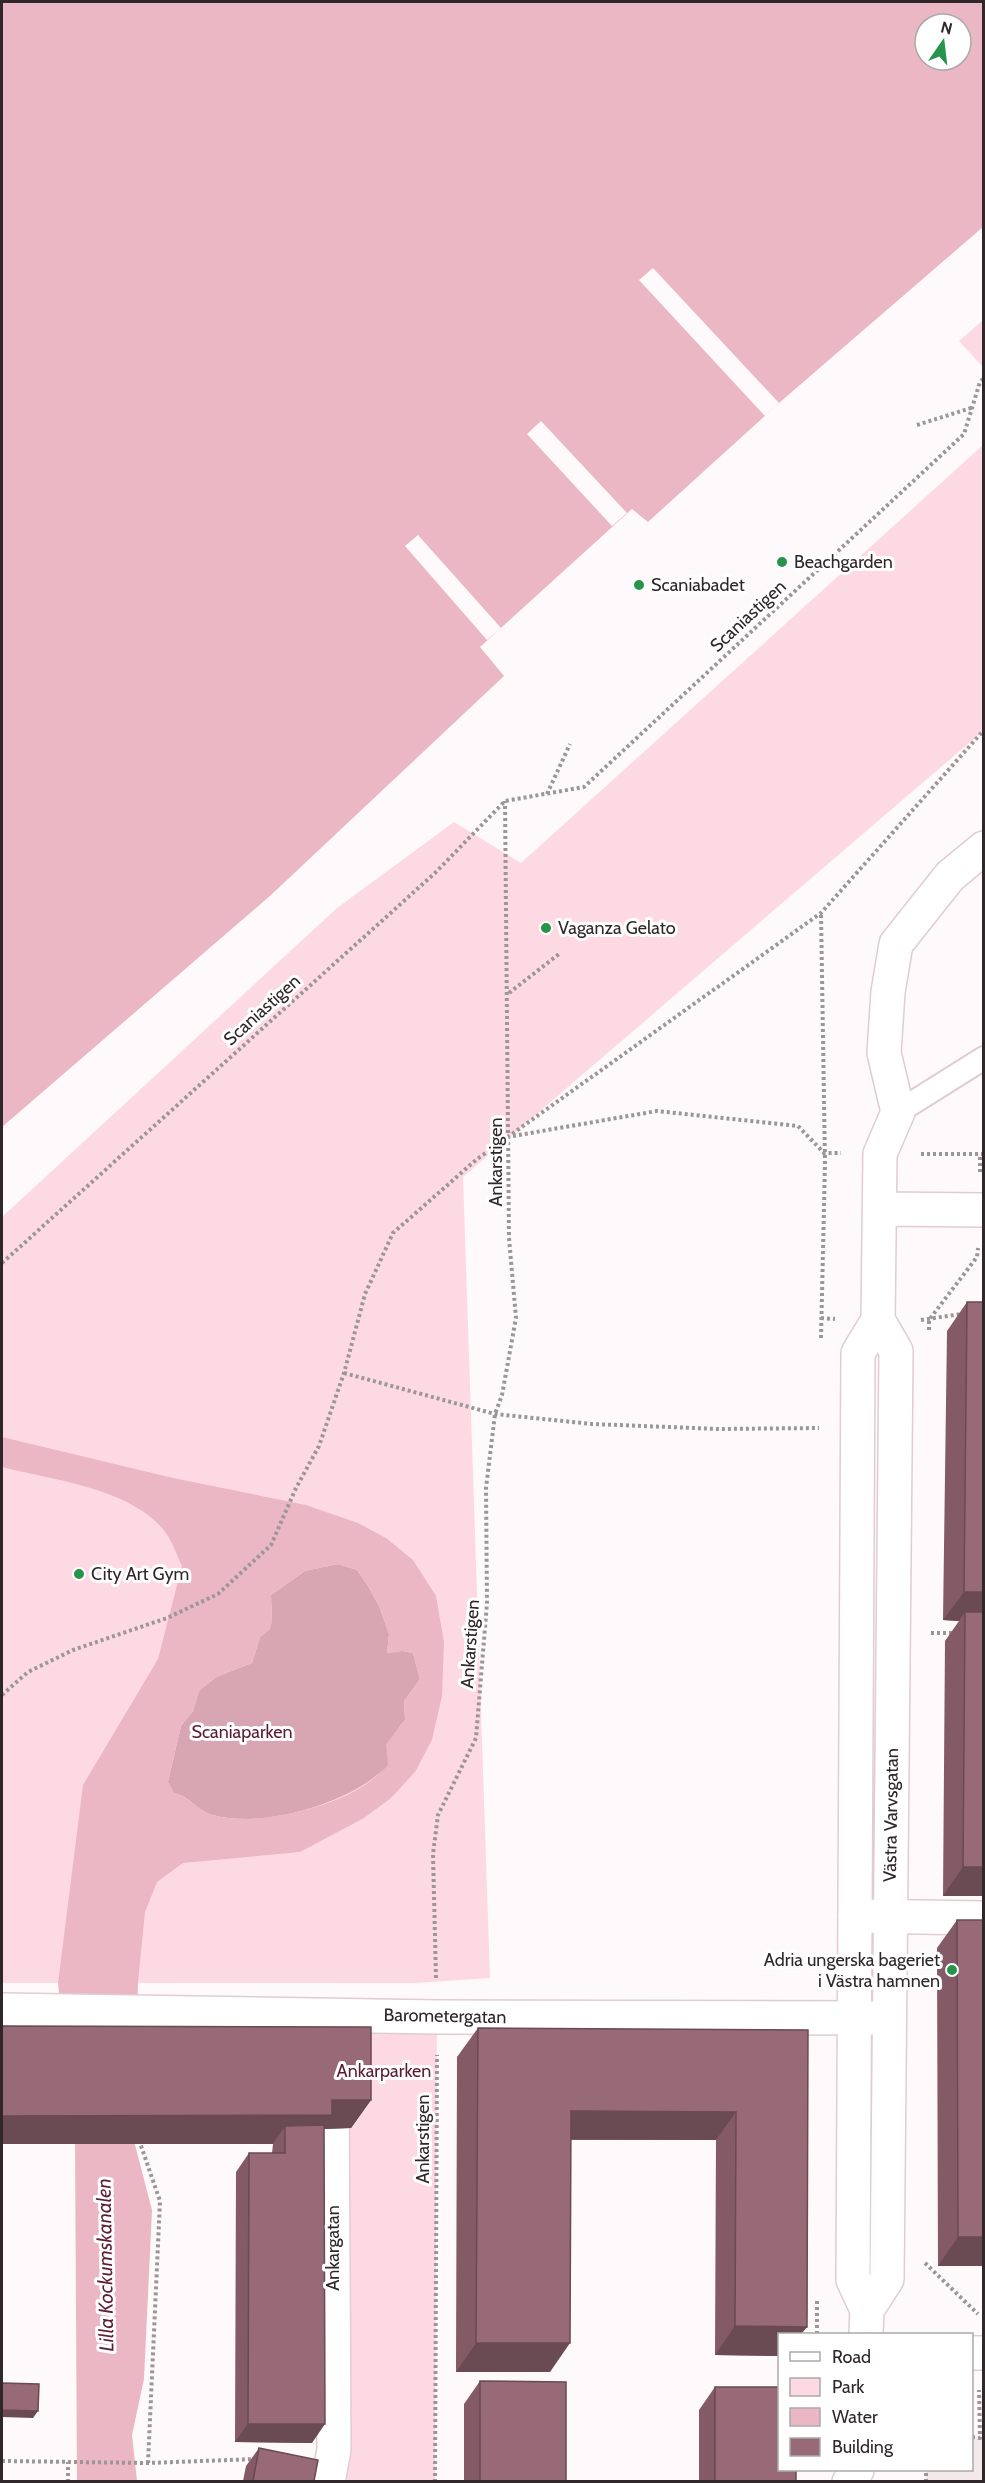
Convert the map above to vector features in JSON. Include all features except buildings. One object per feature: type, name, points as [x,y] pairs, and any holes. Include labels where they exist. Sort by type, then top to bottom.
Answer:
[{"type":"street","points":[[878,1320],[880,1154],[898,1112],[884,1053],[888,992],[896,944],[950,876],[984,848]]},
{"type":"street","points":[[880,1209],[982,1210]]},
{"type":"street","name":"Västra Varvsgatan","points":[[878,1320],[896,1351],[890,2018],[887,2278],[867,2322],[853,2280],[858,1353],[878,1320]]},
{"type":"street","points":[[855,1916],[984,1918]]},
{"type":"street","name":"Barometergatan","points":[[2,2010],[437,2017],[890,2018]]},
{"type":"street","name":"Ankargatan","points":[[328,2481],[334,2450],[331,2014]]},
{"type":"lane","points":[[898,1112],[984,1058]]},
{"type":"path","name":"Scaniastigen","points":[[2,1263],[435,873],[505,801],[584,787],[964,434],[982,382]]},
{"type":"path","points":[[917,425],[972,408]]},
{"type":"path","points":[[2,1695],[28,1672],[74,1650],[167,1618],[218,1594],[271,1545],[296,1488],[319,1446],[344,1373],[365,1294],[393,1233],[442,1187],[509,1136],[821,912],[984,730]]},
{"type":"path","points":[[548,794],[570,744]]},
{"type":"path","name":"Ankarstigen","points":[[435,2481],[437,2017],[433,1854],[438,1815],[476,1738],[487,1604],[486,1488],[495,1414],[502,1395],[516,1318],[509,1238],[509,993],[505,801]]},
{"type":"path","points":[[509,993],[559,954]]},
{"type":"path","points":[[509,1136],[657,1111],[798,1126],[824,1153]]},
{"type":"path","points":[[929,1331],[929,1320],[977,1257],[982,1210],[980,1154]]},
{"type":"path","points":[[344,1373],[495,1414],[603,1425],[719,1429],[819,1428]]},
{"type":"path","points":[[928,1622],[928,1633],[964,1633]]},
{"type":"path","points":[[139,2130],[139,2142],[160,2201],[148,2463]]},
{"type":"path","points":[[923,2261],[978,2312],[982,2438]]},
{"type":"path","points":[[2,2461],[148,2463],[263,2459]]},
{"type":"path","points":[[68,2462],[68,2481]]},
{"type":"shaded area","points":[[973,2437],[983,2438],[983,2481],[926,2481],[926,2471],[973,2471]]},
{"type":"green space","points":[[983,320],[983,367],[959,341]]},
{"type":"green space","name":"Scaniaparken","points":[[983,445],[983,731],[463,1177],[490,1978],[417,1983],[2,1983],[2,1217],[337,908],[454,822],[521,863]]},
{"type":"green space","points":[[338,1564],[357,1570],[379,1606],[389,1634],[387,1653],[402,1651],[413,1653],[420,1679],[404,1701],[405,1720],[396,1733],[388,1766],[362,1786],[322,1805],[253,1819],[232,1819],[213,1815],[185,1797],[174,1793],[168,1782],[181,1726],[193,1711],[199,1691],[216,1677],[252,1663],[260,1637],[269,1630],[272,1621],[271,1595],[305,1571]]},
{"type":"green space","name":"Ankarparken","points":[[331,2014],[437,2017],[435,2481],[328,2482]]},
{"type":"water","points":[[2,2],[983,2],[983,227],[779,403],[648,522],[632,509],[480,647],[504,676],[271,895],[2,1127]]},
{"type":"water","name":"Lilla Kockumskanalen","points":[[2,1437],[173,1478],[306,1505],[358,1523],[386,1538],[413,1560],[436,1596],[444,1642],[442,1696],[432,1740],[415,1772],[391,1798],[364,1818],[300,1852],[183,1863],[157,1882],[145,1912],[138,1982],[134,2141],[152,2210],[144,2379],[132,2435],[137,2481],[77,2481],[75,2141],[58,1983],[83,1785],[158,1659],[182,1566],[166,1533],[152,1518],[133,1506],[90,1488],[2,1467]],"holes":[[[338,1564],[357,1570],[379,1606],[389,1634],[387,1653],[402,1651],[413,1653],[420,1679],[404,1701],[405,1720],[386,1744],[388,1766],[366,1784],[331,1802],[290,1814],[269,1817],[248,1819],[213,1815],[185,1797],[174,1793],[168,1782],[181,1726],[193,1711],[199,1691],[216,1677],[252,1663],[260,1637],[269,1630],[272,1621],[271,1595],[305,1571]]]},
{"type":"pier","points":[[653,268],[779,403],[765,416],[639,280]]},
{"type":"pier","points":[[541,421],[627,513],[612,526],[527,434]]},
{"type":"pier","points":[[418,535],[501,628],[487,640],[405,546]]},
{"type":"place","name":"Beachgarden","points":[[782,562]]},
{"type":"place","name":"Scaniabadet","points":[[639,585]]},
{"type":"place","name":"Vaganza Gelato","points":[[546,928]]},
{"type":"place","name":"City Art Gym","points":[[79,1574]]},
{"type":"place","name":"Adria ungerska bageriet i Västra hamnen","points":[[952,1970]]}]
